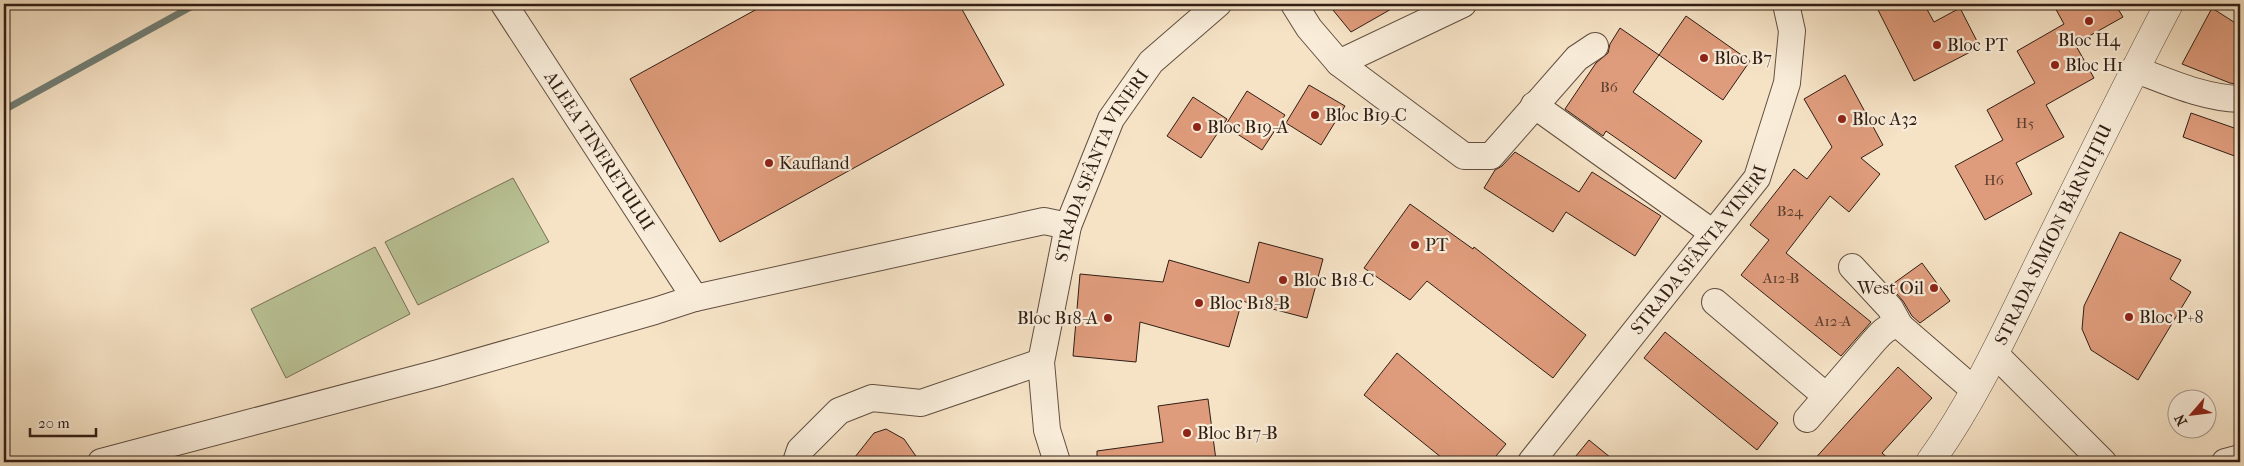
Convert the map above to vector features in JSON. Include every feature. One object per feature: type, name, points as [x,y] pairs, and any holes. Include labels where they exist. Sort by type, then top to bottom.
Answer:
[{"type":"street","name":"ALEEA TINERETULUI","points":[[504,4],[695,298]]},
{"type":"street","name":"STRADA SFÂNTA VINERI","points":[[1057,462],[1047,430],[1041,362],[1068,226],[1111,119],[1151,62],[1218,4]]},
{"type":"street","points":[[1294,4],[1309,28],[1339,63],[1464,156],[1491,156],[1577,58],[1595,46]]},
{"type":"street","points":[[1339,63],[1464,4]]},
{"type":"street","name":"STRADA SFÂNTA VINERI","points":[[1531,462],[1757,178],[1787,82],[1792,31],[1786,4]]},
{"type":"street","name":"STRADA SIMION BĂRNUȚIU","points":[[1930,462],[1948,436],[1995,354],[2134,69],[2169,4]]},
{"type":"street","points":[[2134,69],[2188,90],[2225,99],[2240,99]]},
{"type":"street","points":[[1534,105],[1713,233]]},
{"type":"street","points":[[101,462],[448,370],[695,298],[1044,221],[1068,226]]},
{"type":"street","points":[[1852,267],[1890,308],[1900,326],[1974,390]]},
{"type":"street","points":[[1715,302],[1826,396]]},
{"type":"street","points":[[1807,419],[1884,330],[1893,326],[1900,326]]},
{"type":"street","points":[[1995,354],[2103,462]]},
{"type":"street","points":[[796,462],[800,450],[839,411],[872,398],[921,403],[1041,362]]},
{"type":"street","points":[[2225,462],[2240,458]]},
{"type":"green space","points":[[513,178],[549,242],[418,305],[385,242]]},
{"type":"green space","points":[[375,247],[410,314],[286,378],[251,309]]},
{"type":"building","name":"Kaufland","points":[[766,4],[959,4],[1004,85],[720,242],[630,79]]},
{"type":"building","points":[[1328,4],[1400,4],[1351,32]]},
{"type":"building","name":"Bloc PT","points":[[1875,4],[1924,4],[1934,22],[1960,8],[1980,47],[1914,81]]},
{"type":"building","points":[[2053,4],[2115,4],[2123,17],[2075,44],[2094,78],[2046,105],[2064,137],[2016,163],[2032,194],[1985,220],[1955,166],[2003,140],[1987,110],[2035,83],[2017,51],[2064,24]]},
{"type":"building","points":[[2212,8],[2240,26],[2240,76],[2236,84],[2182,64]]},
{"type":"building","name":"Bloc B7","points":[[1686,16],[1750,61],[1723,100],[1659,55]]},
{"type":"building","points":[[1620,28],[1659,55],[1633,92],[1702,141],[1675,179],[1606,131],[1603,136],[1565,109],[1596,63],[1608,53],[1610,44]]},
{"type":"building","points":[[1845,75],[1883,145],[1861,158],[1880,174],[1849,212],[1830,196],[1786,253],[1871,322],[1841,356],[1741,275],[1769,240],[1750,225],[1794,169],[1807,179],[1832,147],[1804,99]]},
{"type":"building","name":"Bloc B19-C","points":[[1309,85],[1345,106],[1321,145],[1286,123]]},
{"type":"building","points":[[1247,91],[1285,115],[1262,150],[1225,126]]},
{"type":"building","name":"Bloc B19-A","points":[[1193,97],[1227,119],[1201,158],[1167,136]]},
{"type":"building","points":[[2191,113],[2240,130],[2240,158],[2183,137]]},
{"type":"building","points":[[1515,152],[1579,192],[1592,172],[1661,216],[1635,256],[1566,212],[1553,232],[1484,188],[1495,170],[1502,166]]},
{"type":"building","points":[[1410,204],[1473,249],[1474,247],[1586,335],[1553,378],[1427,281],[1410,300],[1364,268]]},
{"type":"building","name":"Bloc P+8","points":[[2120,232],[2181,260],[2170,279],[2191,292],[2138,380],[2091,350],[2082,329],[2084,306]]},
{"type":"building","points":[[1259,242],[1323,259],[1307,318],[1242,301],[1229,347],[1140,322],[1136,362],[1073,356],[1080,274],[1163,282],[1169,260],[1249,283]]},
{"type":"building","points":[[1922,263],[1950,301],[1920,323],[1912,316],[1903,301],[1890,286]]},
{"type":"building","points":[[1665,332],[1778,423],[1757,450],[1644,358]]},
{"type":"building","points":[[1397,353],[1506,444],[1491,462],[1447,462],[1364,395]]},
{"type":"building","points":[[1898,367],[1932,398],[1882,453],[1892,462],[1812,462]]},
{"type":"building","name":"Bloc B17-B","points":[[1208,399],[1216,460],[1196,462],[1097,462],[1097,451],[1163,442],[1158,406]]},
{"type":"building","points":[[886,429],[904,439],[920,462],[851,462],[874,433]]},
{"type":"building","points":[[1589,440],[1616,462],[1571,462]]},
{"type":"waterway","points":[[4,110],[196,4]]},
{"type":"place","name":"Bloc H4","points":[[2089,21]]},
{"type":"place","name":"Bloc PT","points":[[1937,45]]},
{"type":"place","name":"Bloc B7","points":[[1704,58]]},
{"type":"place","name":"Bloc H1","points":[[2055,65]]},
{"type":"place","name":"Bloc B19-C","points":[[1315,115]]},
{"type":"place","name":"Bloc A32","points":[[1842,119]]},
{"type":"place","name":"Bloc B19-A","points":[[1197,127]]},
{"type":"place","name":"Kaufland","points":[[769,163]]},
{"type":"place","name":"PT","points":[[1415,245]]},
{"type":"place","name":"Bloc B18-C","points":[[1283,280]]},
{"type":"place","name":"West Oil","points":[[1934,288]]},
{"type":"place","name":"Bloc B18-B","points":[[1199,303]]},
{"type":"place","name":"Bloc P+8","points":[[2129,317]]},
{"type":"place","name":"Bloc B18-A","points":[[1108,318]]},
{"type":"place","name":"Bloc B17-B","points":[[1187,433]]}]
